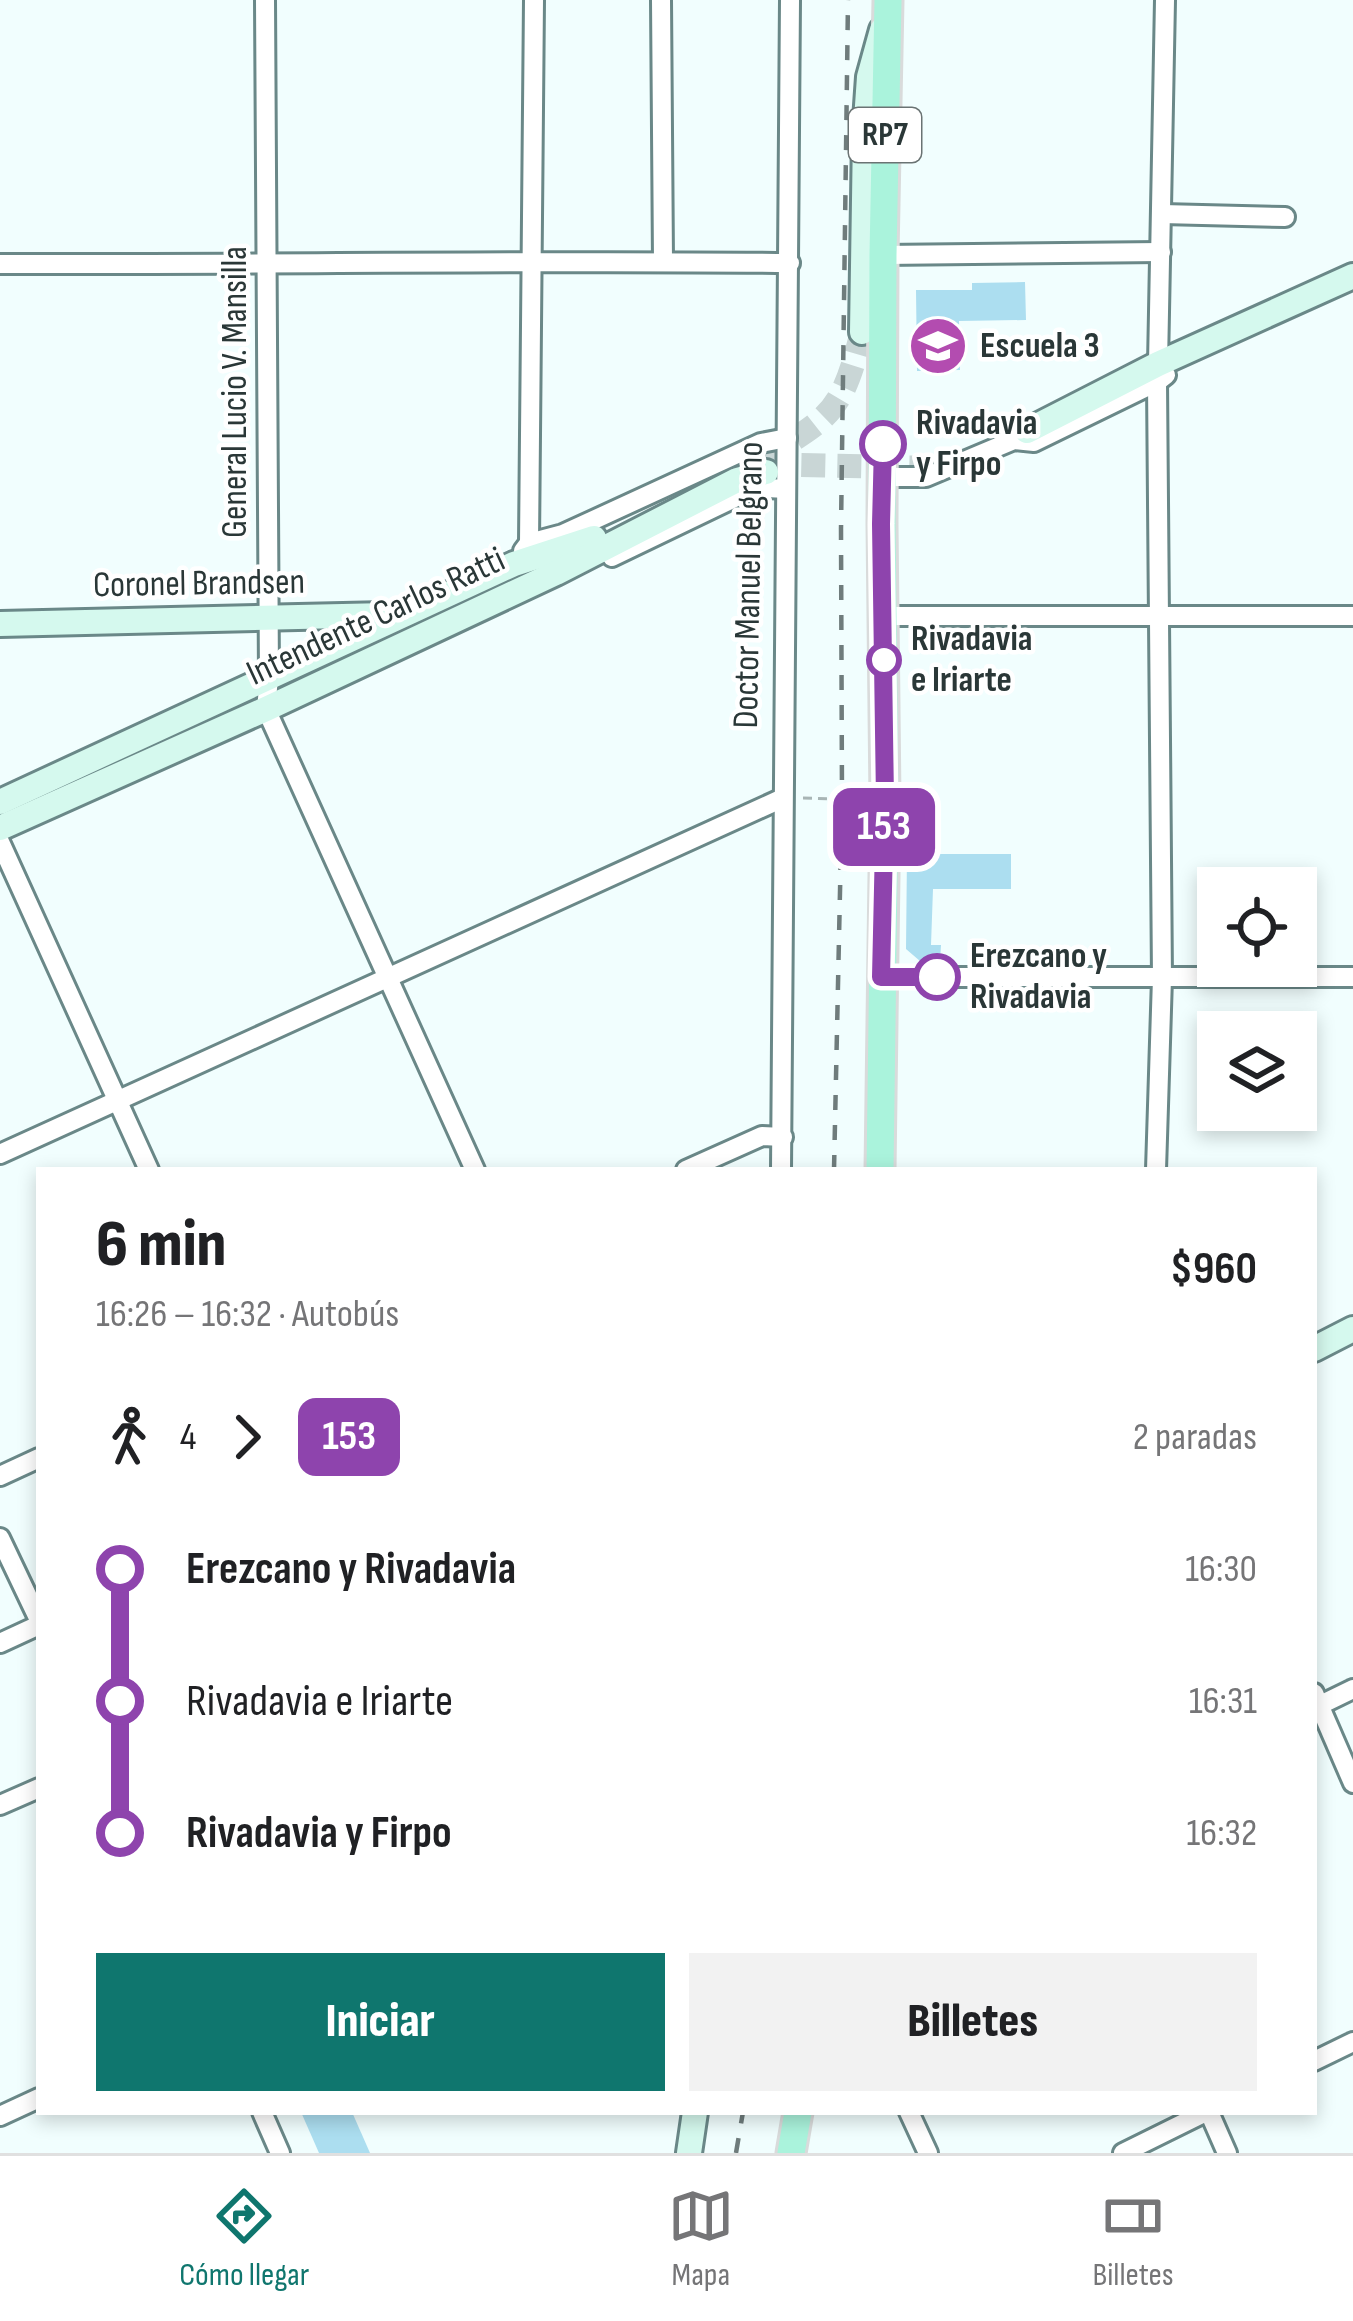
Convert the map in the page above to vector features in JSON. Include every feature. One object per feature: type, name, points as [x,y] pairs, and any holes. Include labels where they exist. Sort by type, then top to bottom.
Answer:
[{"type":"main road","name":"RP7","points":[[880,1167],[888,7]]},
{"type":"main road","points":[[862,332],[868,77],[888,7]]},
{"type":"main road","points":[[1021,435],[1353,276]]},
{"type":"main road","name":"Intendente Carlos Ratti","points":[[0,802],[269,678],[521,554],[592,538],[765,464],[556,573],[266,710],[0,828]]},
{"type":"main road","name":"Coronel Brandsen","points":[[0,624],[400,615]]},
{"type":"main road","points":[[1317,1347],[1347,1332]]},
{"type":"main road","points":[[689,2153],[695,2115]]},
{"type":"main road","points":[[791,2153],[797,2115]]},
{"type":"street","name":"General Lucio V. Mansilla","points":[[265,0],[266,710],[474,1167]]},
{"type":"street","points":[[521,554],[532,261],[534,0]]},
{"type":"street","points":[[661,0],[663,262]]},
{"type":"street","name":"Doctor Manuel Belgrano","points":[[781,1167],[790,0]]},
{"type":"street","points":[[1156,1167],[1162,978],[1160,614],[1152,369],[1161,252],[1165,0]]},
{"type":"street","points":[[1162,214],[1285,218]]},
{"type":"street","points":[[883,255],[1161,252]]},
{"type":"street","points":[[0,264],[790,263]]},
{"type":"street","points":[[883,477],[926,478],[1021,435],[1022,421],[1152,369]]},
{"type":"street","name":"Intendente Carlos Ratti","points":[[521,554],[761,443],[787,437]]},
{"type":"street","name":"Intendente Carlos Ratti","points":[[556,573],[598,563],[749,491],[787,489]]},
{"type":"street","points":[[883,616],[1353,616]]},
{"type":"street","points":[[0,1154],[783,798]]},
{"type":"street","points":[[0,842],[148,1167]]},
{"type":"street","points":[[881,977],[1353,977]]},
{"type":"street","points":[[693,1167],[762,1136],[783,1137]]},
{"type":"street","points":[[1317,1335],[1347,1332]]},
{"type":"street","points":[[0,1476],[36,1459]]},
{"type":"street","points":[[0,1538],[36,1616]]},
{"type":"street","points":[[0,1642],[36,1624]]},
{"type":"street","points":[[1317,1702],[1353,1689]]},
{"type":"street","points":[[1317,1704],[1353,1783]]},
{"type":"street","points":[[0,1805],[36,1789]]},
{"type":"street","points":[[1317,2060],[1353,2042]]},
{"type":"street","points":[[0,2116],[36,2099]]},
{"type":"street","points":[[263,2115],[280,2153]]},
{"type":"street","points":[[910,2115],[928,2153]]},
{"type":"street","points":[[1123,2153],[1201,2115]]},
{"type":"street","points":[[1208,2115],[1226,2153]]},
{"type":"path","points":[[783,798],[885,800]]},
{"type":"building","name":"Escuela 3","points":[[1025,282],[1026,320],[959,321],[960,370],[917,371],[916,290],[972,290],[972,283]]},
{"type":"building","points":[[907,854],[1011,854],[1011,889],[933,889],[931,945],[941,945],[940,961],[920,961],[906,949]]},
{"type":"building","points":[[302,2115],[353,2115],[370,2153],[319,2153]]},
{"type":"tunnel","points":[[764,457],[806,432],[831,409],[848,379],[862,332]]},
{"type":"tunnel","points":[[766,472],[801,465],[937,468]]},
{"type":"railway","points":[[834,1167],[848,0]]},
{"type":"railway","points":[[736,2153],[742,2115]]},
{"type":"bus line","name":"153","points":[[883,444],[881,977],[937,977]]},
{"type":"place","name":"Escuela 3","points":[[938,346]]},
{"type":"place","name":"Rivadavia y Firpo","points":[[883,444]]},
{"type":"place","name":"Rivadavia e Iriarte","points":[[884,660]]},
{"type":"place","name":"Erezcano y Rivadavia","points":[[937,977]]}]
